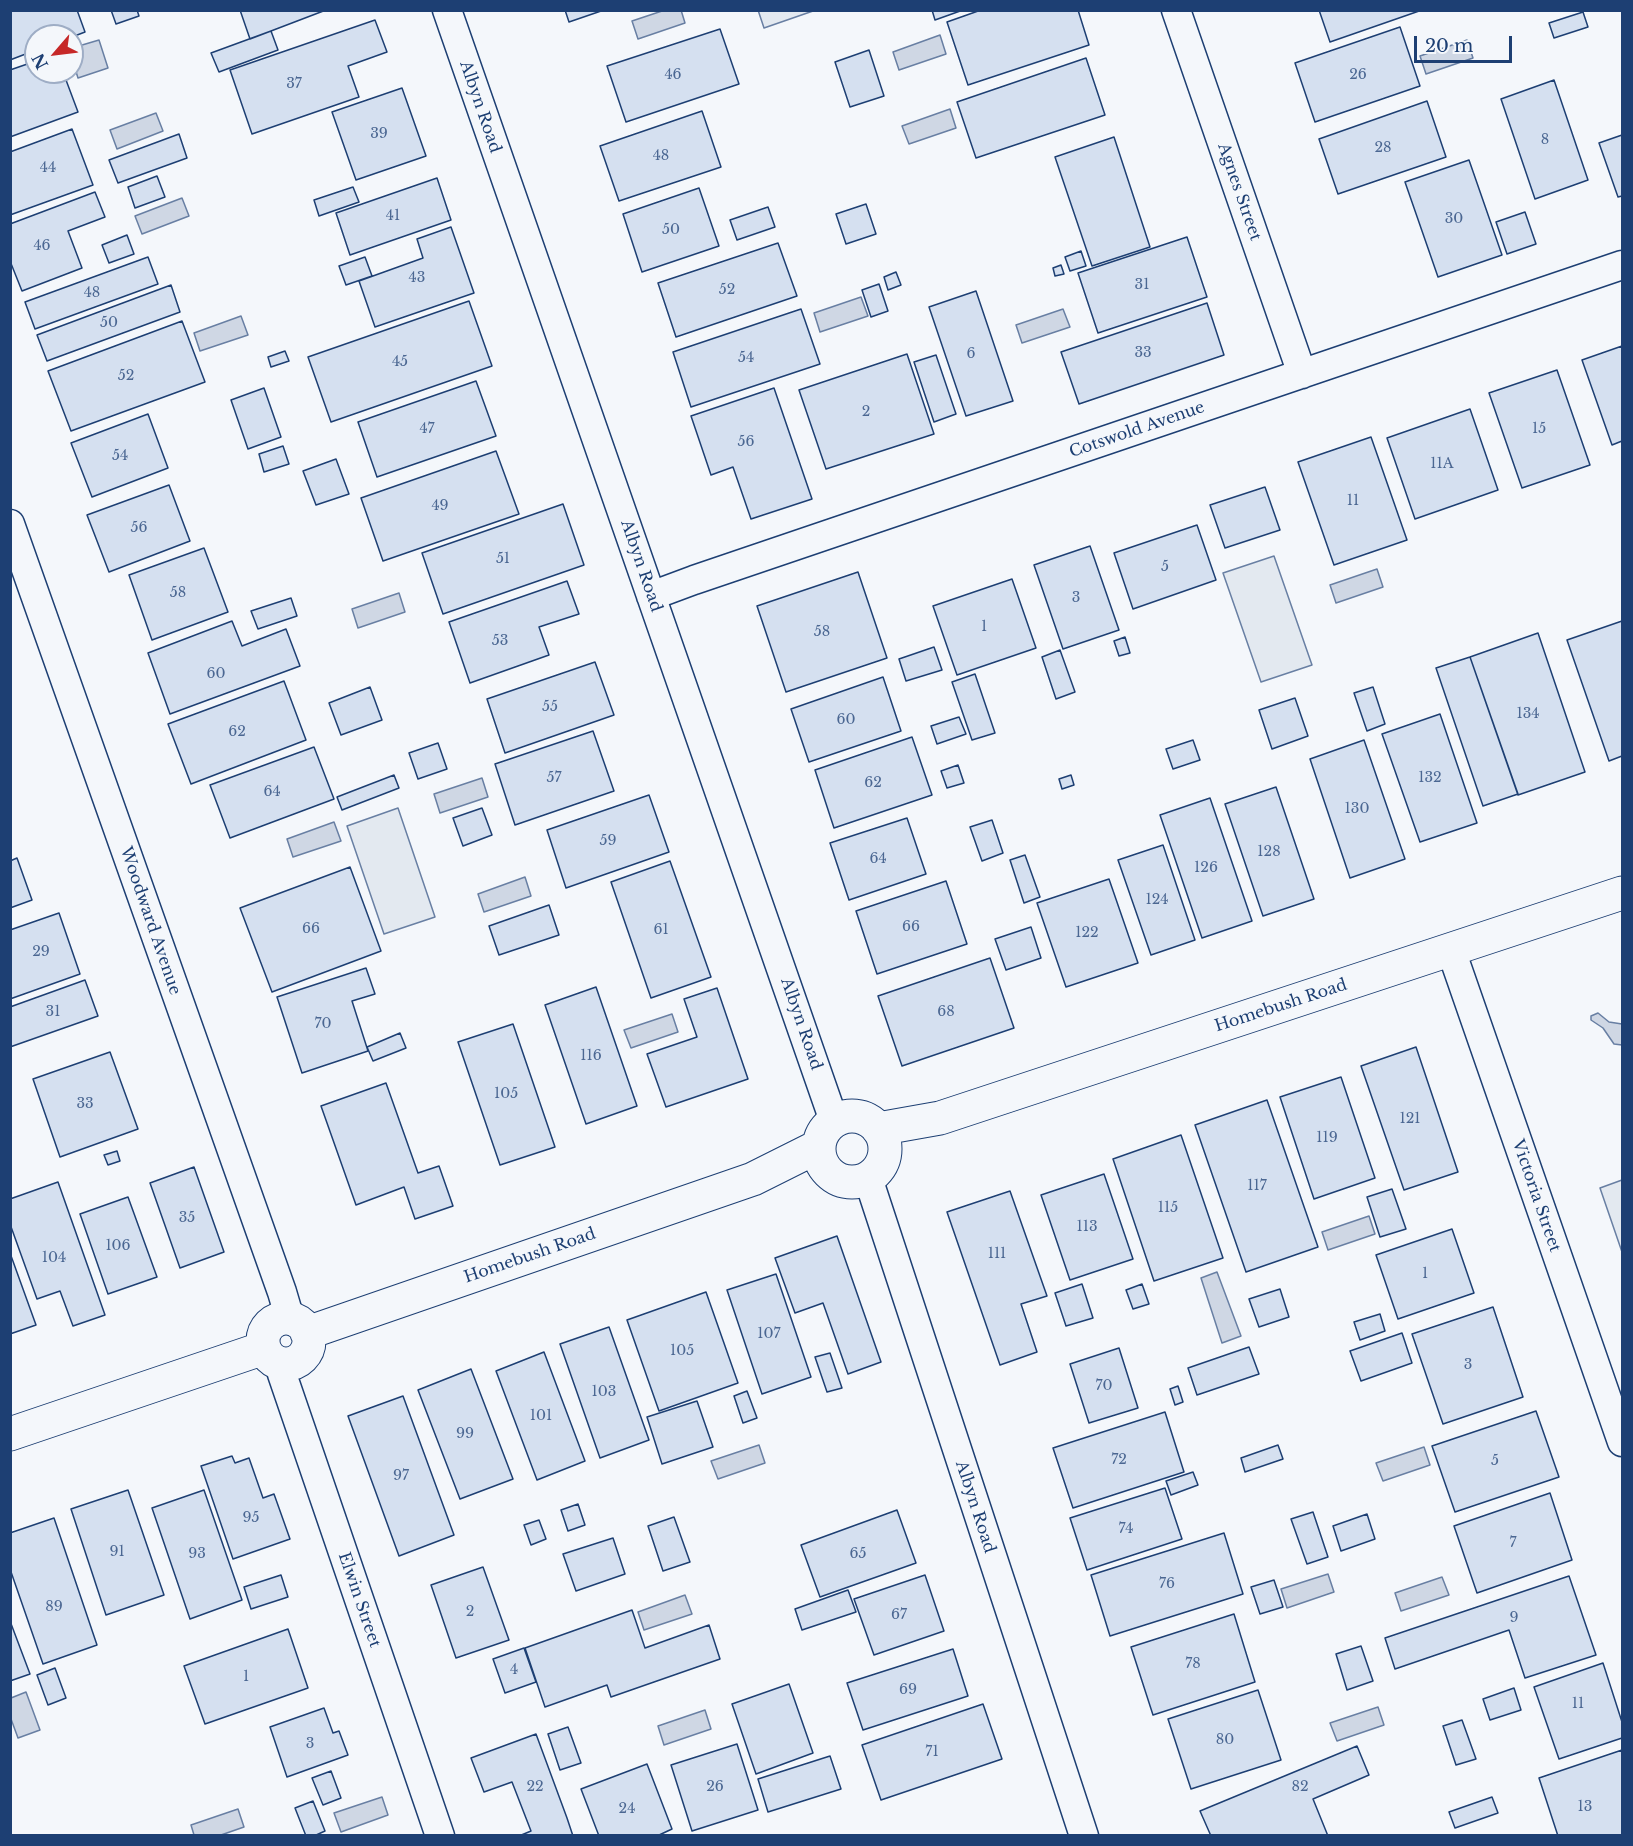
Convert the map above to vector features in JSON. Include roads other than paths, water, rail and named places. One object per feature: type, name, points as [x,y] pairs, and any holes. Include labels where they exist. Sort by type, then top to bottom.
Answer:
[{"type":"main road","name":"Homebush Road","points":[[297,1325],[753,1179],[826,1145],[850,1116],[858,1116],[873,1123],[882,1139],[1623,893]]},
{"type":"main road","points":[[826,1145],[835,1177],[848,1182],[868,1178],[882,1163],[882,1139]]},
{"type":"main road","points":[[10,1434],[274,1356],[298,1360],[304,1354],[308,1342],[297,1325]]},
{"type":"street","name":"Albyn Road","points":[[447,10],[651,596],[826,1145]]},
{"type":"street","name":"Agnes Street","points":[[1176,10],[1302,374]]},
{"type":"street","name":"Cotswold Avenue","points":[[651,596],[1623,265]]},
{"type":"street","name":"Woodward Avenue","points":[[10,524],[284,1301],[297,1325]]},
{"type":"street","name":"Victoria Street","points":[[1451,950],[1623,1442]]},
{"type":"street","name":"Albyn Road","points":[[868,1178],[1084,1836]]},
{"type":"street","name":"Elwin Street","points":[[274,1356],[285,1382],[440,1836]]}]
